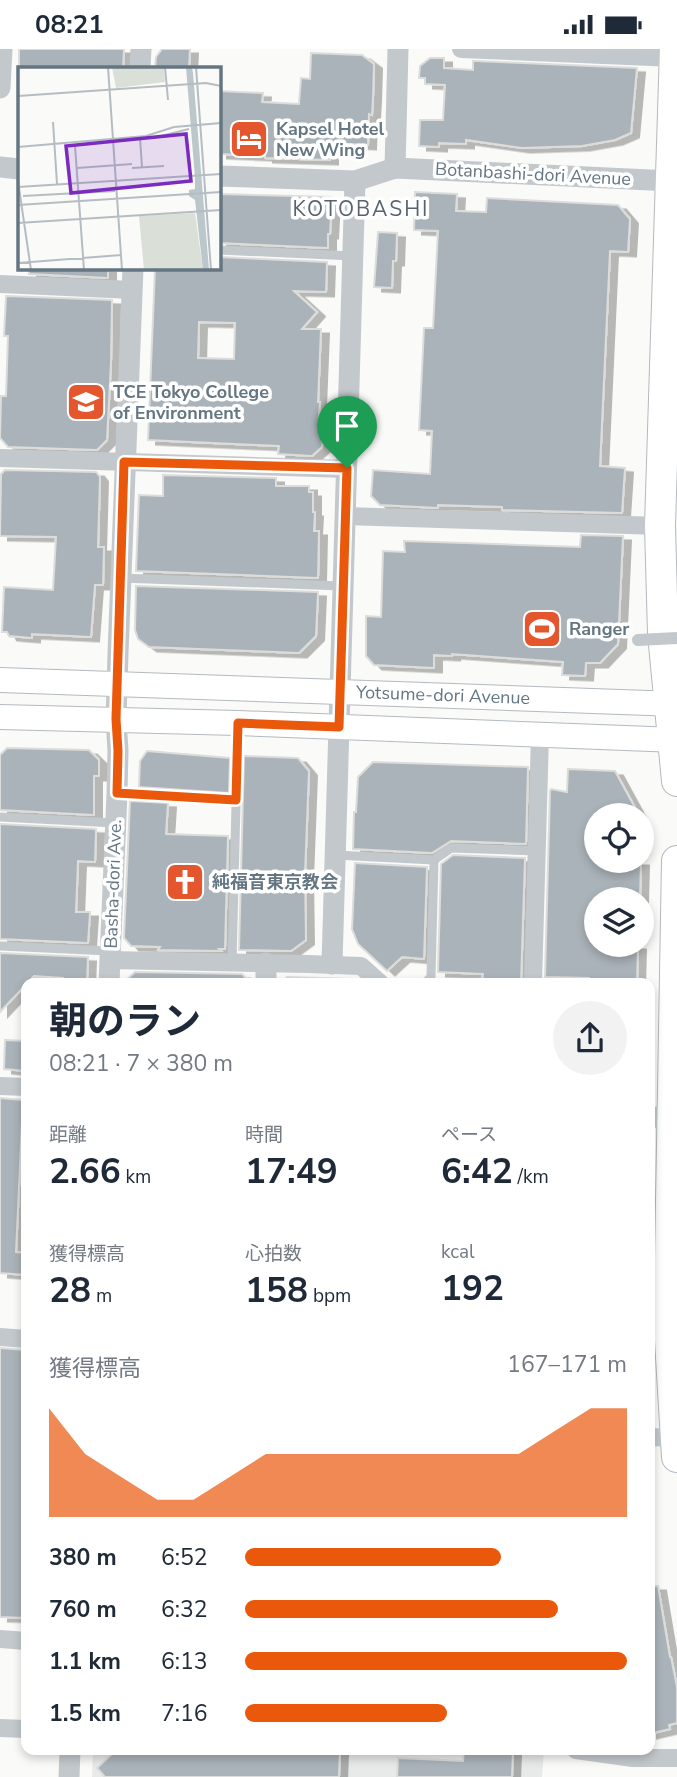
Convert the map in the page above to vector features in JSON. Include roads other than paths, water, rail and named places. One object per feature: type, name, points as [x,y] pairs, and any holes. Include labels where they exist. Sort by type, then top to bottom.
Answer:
[{"type":"highway","points":[[675,53],[659,637],[674,704],[677,781]]},
{"type":"highway","points":[[670,1443],[666,1118],[677,861]]},
{"type":"main road","name":"Yotsume-dori Avenue","points":[[0,680],[674,704]]},
{"type":"main road","name":"Yotsume-dori Avenue","points":[[0,717],[676,740]]},
{"type":"street","points":[[0,88],[2,49]]},
{"type":"street","points":[[140,67],[141,49]]},
{"type":"street","points":[[220,176],[355,181],[395,168],[398,49]]},
{"type":"street","points":[[461,49],[675,53]]},
{"type":"street","points":[[0,167],[18,169]]},
{"type":"street","name":"Botanbashi-dori Avenue","points":[[395,168],[671,181]]},
{"type":"street","points":[[332,964],[355,181]]},
{"type":"street","name":"Basha-dori Ave.","points":[[109,978],[117,793],[116,719],[124,462],[133,269]]},
{"type":"street","points":[[0,284],[132,290]]},
{"type":"street","points":[[0,458],[347,468]]},
{"type":"street","points":[[345,516],[660,526]]},
{"type":"street","points":[[659,637],[677,559]]},
{"type":"street","points":[[533,978],[540,735]]},
{"type":"street","points":[[110,955],[232,962],[266,973],[332,964],[361,966],[374,978]]},
{"type":"street","points":[[0,1086],[21,1087]]},
{"type":"street","points":[[0,1337],[21,1339]]},
{"type":"street","points":[[0,1639],[21,1640]]},
{"type":"street","points":[[0,1728],[21,1729]]},
{"type":"street","points":[[69,1777],[70,1755]]},
{"type":"street","points":[[611,1755],[677,1758]]},
{"type":"lane","points":[[220,250],[353,256]]},
{"type":"lane","points":[[121,578],[343,586]]},
{"type":"lane","points":[[232,962],[238,723]]},
{"type":"lane","points":[[117,793],[236,800]]},
{"type":"lane","points":[[0,817],[115,823]]},
{"type":"lane","points":[[335,855],[434,860],[452,848],[536,851]]},
{"type":"lane","points":[[430,978],[434,860]]},
{"type":"lane","points":[[0,946],[110,955]]},
{"type":"place","name":"Kapsel Hotel New Wing","points":[[249,139]]},
{"type":"place","name":"TCE Tokyo College of Environment","points":[[86,402]]},
{"type":"place","name":"Ranger","points":[[542,629]]},
{"type":"place","name":"純福音東京教会","points":[[185,882]]},
{"type":"district","name":"KOTOBASHI","points":[[361,209]]}]
